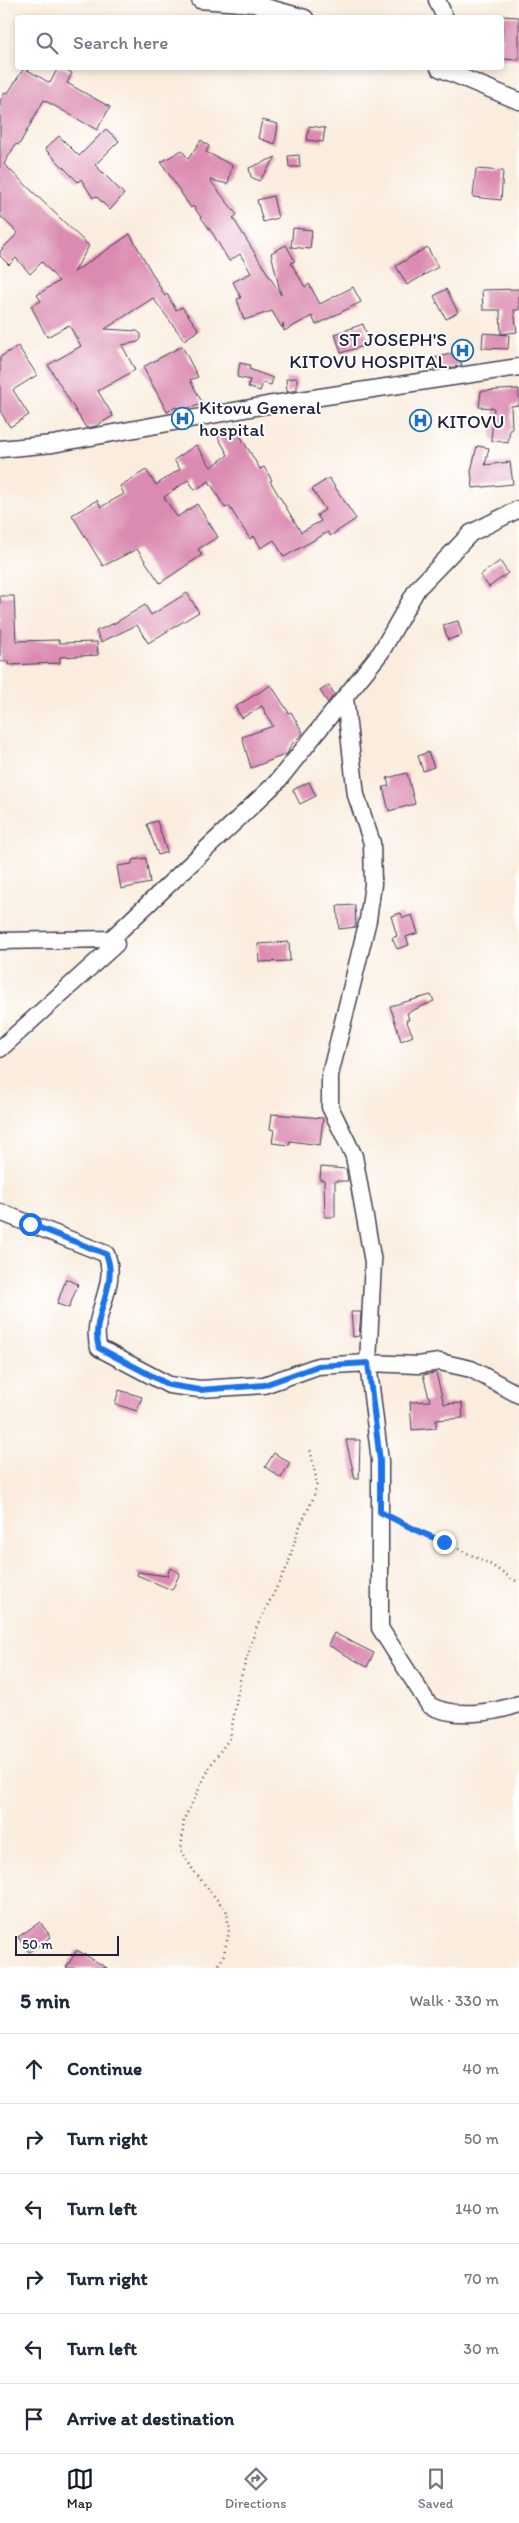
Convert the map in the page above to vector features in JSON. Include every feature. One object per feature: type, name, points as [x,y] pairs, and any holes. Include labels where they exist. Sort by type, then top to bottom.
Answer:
[{"type":"street","points":[[200,0],[254,4],[294,15]]},
{"type":"street","points":[[437,0],[444,15]]},
{"type":"street","points":[[449,70],[469,74],[519,100]]},
{"type":"street","points":[[0,449],[52,444],[268,405],[519,367]]},
{"type":"street","points":[[0,941],[111,939],[277,782],[381,652],[417,589],[472,533],[519,509]]},
{"type":"street","points":[[344,698],[356,795],[372,843],[374,884],[368,920],[330,1075],[330,1107],[354,1156],[373,1262],[368,1363],[380,1461],[380,1628],[429,1705],[437,1710],[453,1712],[501,1710],[519,1704]]},
{"type":"street","points":[[0,1049],[116,944],[111,939]]},
{"type":"street","points":[[0,1212],[106,1254],[111,1272],[102,1310],[97,1342],[99,1348],[169,1385],[200,1390],[264,1385],[318,1366],[368,1363],[418,1366],[440,1362],[452,1364],[487,1376],[519,1395]]},
{"type":"path","points":[[215,1968],[223,1958],[229,1932],[227,1912],[193,1870],[181,1850],[184,1819],[213,1761],[230,1738],[240,1680],[256,1628],[288,1564],[298,1530],[313,1499],[317,1483],[310,1449]]},
{"type":"path","points":[[380,1512],[488,1563],[519,1583]]},
{"type":"building","points":[[504,16],[519,17],[519,60],[504,59]]},
{"type":"building","points":[[23,70],[27,70],[50,83],[57,70],[67,70],[72,73],[67,83],[110,107],[97,130],[44,100],[19,145],[16,144],[4,164],[89,246],[74,272],[130,234],[165,296],[167,294],[176,310],[182,307],[199,330],[184,340],[153,298],[105,329],[137,331],[141,334],[141,339],[138,342],[122,345],[135,370],[98,391],[113,416],[96,426],[86,428],[48,365],[81,346],[69,325],[47,337],[31,306],[41,301],[37,295],[59,281],[42,262],[30,274],[16,258],[9,265],[0,256],[0,251],[18,233],[0,216],[0,101],[5,92],[8,93]]},
{"type":"building","points":[[262,120],[278,124],[275,144],[258,138]]},
{"type":"building","points":[[309,126],[325,128],[323,142],[307,140]]},
{"type":"building","points":[[106,129],[119,141],[95,165],[124,194],[110,210],[96,196],[93,198],[81,179],[78,182],[45,149],[59,136],[79,156]]},
{"type":"building","points":[[201,140],[209,146],[206,152],[232,165],[228,184],[210,180],[237,215],[233,218],[281,295],[271,253],[286,245],[295,261],[291,263],[305,287],[309,284],[320,304],[353,287],[361,302],[316,325],[312,316],[284,331],[283,323],[282,328],[272,311],[244,320],[237,299],[241,298],[233,282],[251,273],[240,254],[229,261],[213,234],[193,206],[191,208],[161,162],[182,150],[188,159]]},
{"type":"building","points":[[299,155],[300,167],[289,167],[288,156]]},
{"type":"building","points":[[276,157],[259,181],[251,177],[249,168]]},
{"type":"building","points":[[476,169],[503,171],[501,200],[473,197]]},
{"type":"building","points":[[273,196],[278,218],[263,222],[257,200]]},
{"type":"building","points":[[293,228],[312,230],[310,249],[291,247]]},
{"type":"building","points":[[427,247],[438,267],[407,285],[396,266]]},
{"type":"building","points":[[446,289],[458,312],[446,319],[434,296]]},
{"type":"building","points":[[519,289],[519,310],[514,310],[517,332],[501,334],[500,310],[483,310],[482,290]]},
{"type":"building","points":[[363,324],[370,344],[341,353],[335,334]]},
{"type":"building","points":[[483,333],[509,335],[508,349],[482,348]]},
{"type":"building","points":[[18,346],[37,375],[13,390],[29,415],[10,427],[0,411],[0,357]]},
{"type":"building","points":[[182,346],[198,377],[190,380],[203,404],[178,411],[176,407],[167,412],[143,367]]},
{"type":"building","points":[[458,352],[462,366],[434,370],[431,359]]},
{"type":"building","points":[[240,363],[250,365],[249,369],[273,378],[271,385],[263,383],[260,391],[248,387],[250,380],[237,377]]},
{"type":"building","points":[[297,378],[297,390],[287,392],[286,379]]},
{"type":"building","points":[[519,389],[519,405],[511,406],[512,429],[510,429],[508,443],[491,440],[494,408],[479,407],[481,391]]},
{"type":"building","points":[[235,427],[260,469],[264,467],[272,480],[270,481],[301,532],[321,521],[317,515],[325,510],[312,489],[329,478],[356,519],[330,536],[328,532],[284,557],[274,540],[261,548],[254,536],[250,539],[229,506],[225,508],[209,481],[195,490],[188,480],[164,497],[177,517],[197,504],[218,537],[198,549],[202,555],[160,583],[137,549],[103,566],[72,515],[97,500],[101,507],[124,494],[120,486],[146,470],[156,485],[180,469],[174,460],[196,445],[211,467],[228,455],[218,437]]},
{"type":"building","points":[[477,446],[489,448],[485,465],[510,462],[513,484],[473,488],[471,471]]},
{"type":"building","points":[[500,561],[508,573],[489,587],[480,575]]},
{"type":"building","points":[[187,593],[199,612],[148,643],[137,625],[101,642],[96,631],[115,623],[145,605],[151,615]]},
{"type":"building","points":[[0,596],[14,596],[16,641],[59,640],[59,643],[97,642],[98,655],[60,657],[60,663],[8,665],[8,661],[0,662]]},
{"type":"building","points":[[458,621],[462,635],[448,640],[443,625]]},
{"type":"building","points":[[271,685],[289,713],[291,712],[303,733],[291,745],[287,754],[251,768],[242,737],[273,726],[262,706],[242,718],[235,707]]},
{"type":"building","points":[[329,685],[334,694],[328,703],[320,691]]},
{"type":"building","points":[[428,752],[434,767],[423,771],[418,756]]},
{"type":"building","points":[[407,773],[415,804],[389,811],[383,787],[389,786],[387,778]]},
{"type":"building","points":[[309,782],[316,796],[300,804],[293,790]]},
{"type":"building","points":[[157,821],[167,852],[158,855],[147,824]]},
{"type":"building","points":[[146,858],[150,883],[121,889],[117,866],[132,864],[132,860]]},
{"type":"building","points":[[355,905],[356,927],[339,929],[337,906]]},
{"type":"building","points":[[401,913],[403,918],[412,915],[418,933],[406,937],[409,945],[397,949],[392,938],[397,936],[391,916]]},
{"type":"building","points":[[289,942],[290,961],[259,962],[258,944]]},
{"type":"building","points":[[431,995],[434,1001],[407,1013],[409,1020],[406,1020],[413,1036],[401,1041],[390,1006]]},
{"type":"building","points":[[272,1114],[323,1118],[320,1145],[290,1141],[289,1145],[272,1143],[274,1130],[270,1129]]},
{"type":"building","points":[[321,1167],[346,1169],[348,1181],[335,1181],[335,1217],[325,1217],[324,1180],[320,1180]]},
{"type":"building","points":[[66,1279],[78,1284],[69,1308],[57,1304]]},
{"type":"building","points":[[351,1312],[361,1312],[359,1336],[353,1337]]},
{"type":"building","points":[[436,1373],[444,1404],[462,1403],[463,1418],[436,1420],[436,1428],[412,1430],[410,1402],[430,1401],[423,1375]]},
{"type":"building","points":[[119,1390],[142,1397],[137,1411],[115,1404]]},
{"type":"building","points":[[346,1440],[360,1440],[359,1479],[355,1479]]},
{"type":"building","points":[[274,1453],[290,1463],[281,1478],[265,1467]]},
{"type":"building","points":[[170,1568],[180,1573],[172,1590],[137,1575],[138,1572],[167,1576]]},
{"type":"building","points":[[334,1633],[374,1653],[367,1667],[328,1645]]},
{"type":"building","points":[[40,1922],[51,1937],[29,1952],[18,1937]]},
{"type":"building","points":[[77,1950],[107,1968],[66,1968]]},
{"type":"place","name":"ST JOSEPH'S KITOVU HOSPITAL","points":[[463,350]]},
{"type":"place","name":"Kitovu General hospital","points":[[183,418]]},
{"type":"place","name":"KITOVU","points":[[421,421]]},
{"type":"route","points":[[30,1224],[106,1254],[111,1272],[102,1310],[97,1342],[99,1348],[169,1385],[200,1390],[264,1385],[283,1380],[318,1366],[368,1363],[380,1461],[380,1512],[444,1542]]}]
